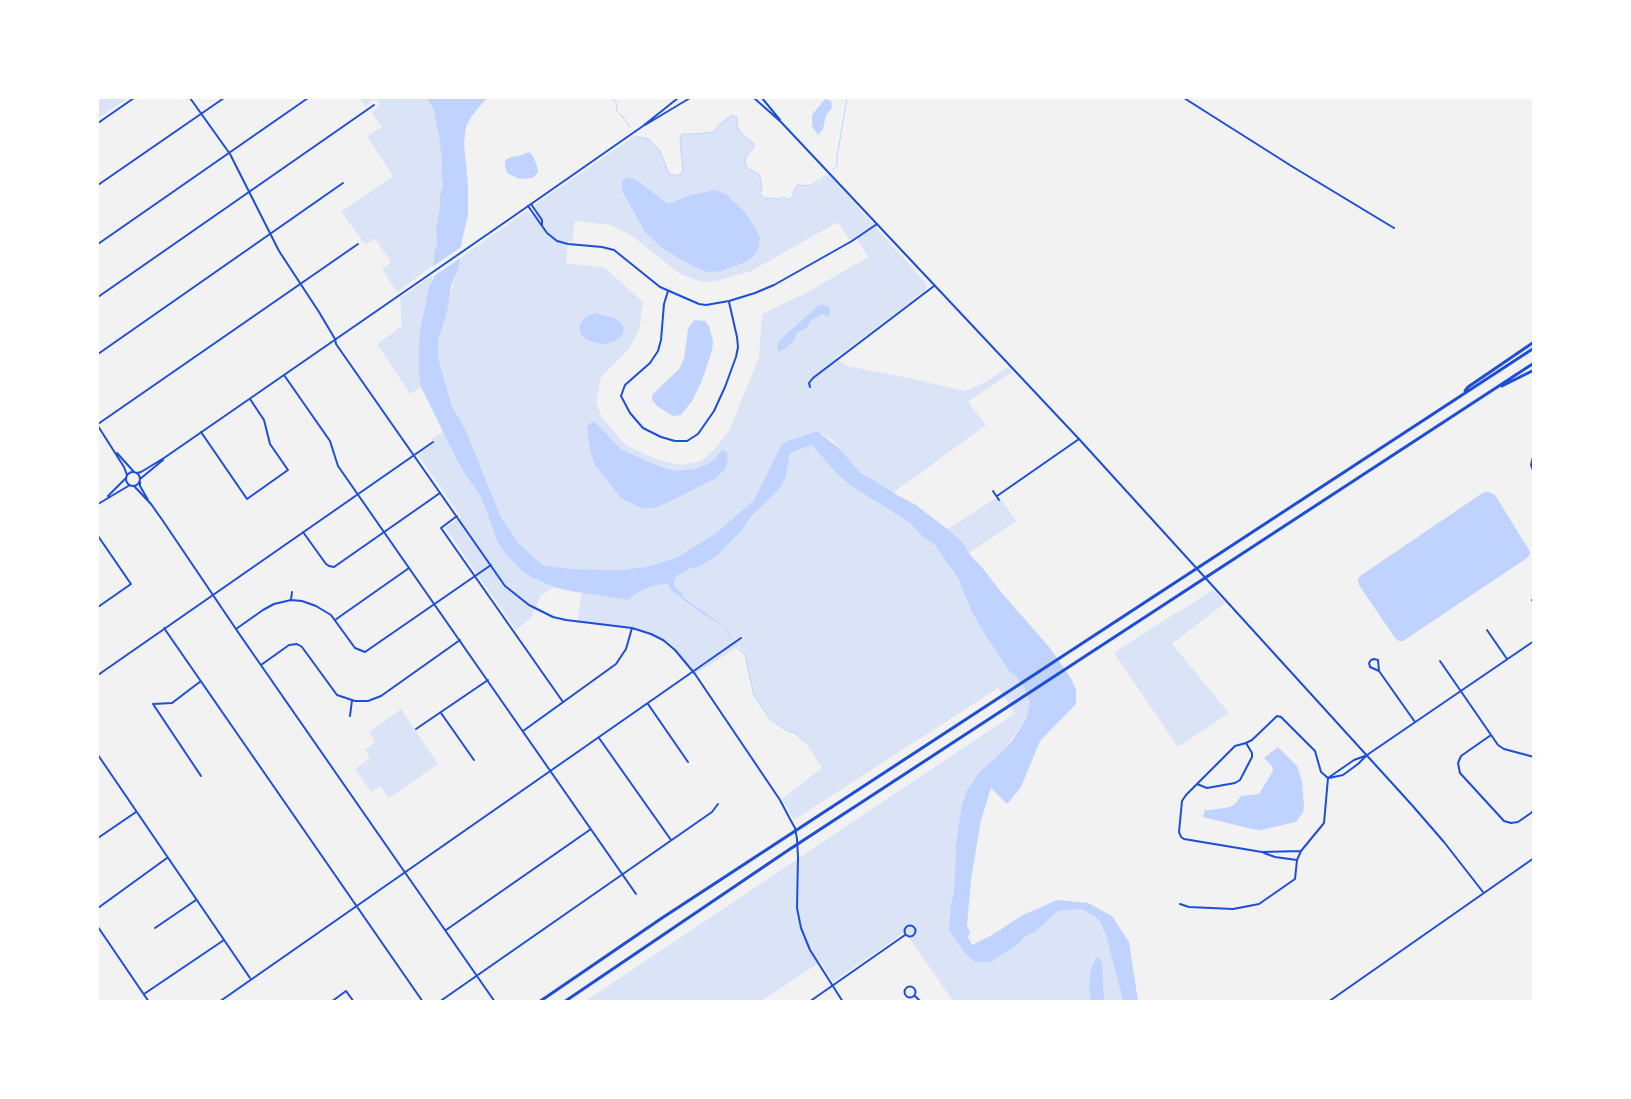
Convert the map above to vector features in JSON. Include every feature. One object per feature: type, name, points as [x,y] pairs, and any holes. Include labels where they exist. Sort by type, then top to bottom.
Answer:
[{"type":"highway","points":[[1464,393],[1468,387],[1534,342]]},
{"type":"highway","points":[[539,1002],[803,825],[1534,348]]},
{"type":"highway","points":[[564,1002],[787,851],[1534,363]]},
{"type":"highway","points":[[1496,388],[1508,384],[1534,370]]},
{"type":"street","points":[[98,123],[134,98]]},
{"type":"street","points":[[190,98],[229,152],[279,251],[335,339],[336,344],[505,586],[541,612],[566,620],[632,628],[652,634],[675,650],[693,672],[780,800],[793,824],[797,839],[797,908],[800,928],[810,950],[843,1002]]},
{"type":"street","points":[[98,186],[224,98]]},
{"type":"street","points":[[98,244],[308,98]]},
{"type":"street","points":[[98,504],[122,484],[127,476],[135,472],[141,472],[164,458],[643,126],[678,98]]},
{"type":"street","points":[[643,126],[690,98]]},
{"type":"street","points":[[754,98],[781,122],[1079,439],[1367,755],[1444,842],[1483,892]]},
{"type":"street","points":[[762,98],[775,112],[781,122]]},
{"type":"street","points":[[1184,98],[1394,228]]},
{"type":"street","points":[[98,297],[374,106]]},
{"type":"street","points":[[98,354],[344,183]]},
{"type":"street","points":[[531,204],[542,220],[542,225]]},
{"type":"street","points":[[528,206],[550,236],[561,242],[602,247],[616,252],[654,283],[702,305],[715,305],[764,290],[857,238],[877,224]]},
{"type":"street","points":[[130,485],[127,482],[126,470],[98,425],[358,244]]},
{"type":"street","points":[[810,387],[809,383],[813,378],[934,286]]},
{"type":"street","points":[[668,290],[664,304],[661,340],[658,351],[650,364],[625,385],[622,396],[627,408],[643,428],[661,437],[675,441],[683,442],[691,439],[701,430],[716,406],[735,362],[738,342],[729,301]]},
{"type":"street","points":[[284,375],[330,441],[338,466],[636,894]]},
{"type":"street","points":[[201,432],[247,498],[288,470],[271,446],[264,420],[250,399]]},
{"type":"street","points":[[997,496],[1079,439]]},
{"type":"street","points":[[98,675],[433,442]]},
{"type":"street","points":[[111,446],[135,472],[140,480],[140,486],[151,504],[495,1002]]},
{"type":"street","points":[[1534,453],[1531,465],[1534,473]]},
{"type":"street","points":[[134,486],[138,485],[140,480],[164,458]]},
{"type":"street","points":[[104,499],[130,485],[134,486],[151,504]]},
{"type":"street","points":[[994,491],[999,500]]},
{"type":"street","points":[[303,532],[326,564],[332,567],[336,566],[440,492]]},
{"type":"street","points":[[457,516],[441,528],[563,702]]},
{"type":"street","points":[[98,536],[131,584],[98,607]]},
{"type":"street","points":[[236,629],[270,606],[291,600],[314,604],[335,620],[355,648],[365,652],[491,566]]},
{"type":"street","points":[[335,620],[409,568]]},
{"type":"street","points":[[291,600],[292,592]]},
{"type":"street","points":[[164,628],[423,1002]]},
{"type":"street","points":[[523,731],[616,664],[626,649],[632,628]]},
{"type":"street","points":[[1486,630],[1507,659]]},
{"type":"street","points":[[219,1002],[250,978],[406,872],[741,638]]},
{"type":"street","points":[[261,665],[289,645],[299,644],[334,692],[342,698],[368,701],[381,696],[460,640]]},
{"type":"street","points":[[1328,778],[1343,775],[1367,755],[1534,641]]},
{"type":"street","points":[[1379,672],[1378,660],[1370,660],[1370,667],[1379,672],[1415,722]]},
{"type":"street","points":[[1440,661],[1498,745],[1504,749],[1534,756]]},
{"type":"street","points":[[416,730],[488,680]]},
{"type":"street","points":[[201,776],[153,704],[172,703],[202,681]]},
{"type":"street","points":[[350,716],[352,700]]},
{"type":"street","points":[[648,704],[688,762]]},
{"type":"street","points":[[441,713],[474,760]]},
{"type":"street","points":[[1300,851],[1262,852],[1184,839],[1179,832],[1182,801],[1235,746],[1252,740],[1277,716],[1281,717],[1316,752],[1321,772],[1328,778]]},
{"type":"street","points":[[1491,734],[1461,756],[1458,763],[1460,773],[1500,818],[1507,822],[1518,822],[1534,810]]},
{"type":"street","points":[[599,738],[670,840]]},
{"type":"street","points":[[1197,784],[1207,788],[1234,783],[1240,780],[1252,757],[1252,753],[1246,743]]},
{"type":"street","points":[[98,755],[250,978]]},
{"type":"street","points":[[1328,778],[1354,760],[1367,755]]},
{"type":"street","points":[[1180,904],[1189,907],[1233,909],[1255,906],[1295,879],[1300,851],[1324,823],[1328,778]]},
{"type":"street","points":[[439,1002],[712,812],[718,804]]},
{"type":"street","points":[[98,838],[136,812]]},
{"type":"street","points":[[446,930],[591,829]]},
{"type":"street","points":[[1262,852],[1275,857],[1297,860]]},
{"type":"street","points":[[98,908],[168,858]]},
{"type":"street","points":[[1328,1002],[1534,858]]},
{"type":"street","points":[[155,928],[197,900]]},
{"type":"street","points":[[912,926],[914,928],[914,935],[910,937],[905,935],[904,930],[906,927],[912,926]]},
{"type":"street","points":[[98,927],[149,1002]]},
{"type":"street","points":[[809,1002],[905,935]]},
{"type":"street","points":[[144,994],[224,940]]},
{"type":"street","points":[[915,996],[912,998],[907,997],[906,989],[913,988],[916,992],[915,996],[921,1002]]},
{"type":"street","points":[[331,1002],[346,991],[354,1002]]},
{"type":"shaded area","points":[[98,98],[128,98],[98,118]]},
{"type":"shaded area","points":[[359,98],[426,98],[433,108],[439,136],[443,185],[436,228],[437,244],[434,253],[434,265],[397,292],[382,269],[391,262],[375,239],[365,244],[341,212],[393,176],[367,136],[382,127],[373,115],[373,111],[379,107],[379,103],[377,100],[372,100],[366,107]]},
{"type":"shaded area","points":[[732,115],[737,117],[737,125],[740,132],[754,144],[753,149],[746,156],[745,163],[748,169],[758,173],[762,188],[760,193],[763,197],[780,199],[784,197],[789,200],[792,198],[798,185],[810,186],[819,182],[828,174],[926,283],[926,290],[836,358],[847,366],[965,391],[984,383],[1008,367],[1012,372],[968,402],[986,425],[893,493],[860,472],[833,440],[817,431],[794,439],[812,445],[836,473],[850,485],[910,523],[923,537],[934,544],[958,578],[979,625],[1009,671],[1016,676],[1025,689],[1030,702],[1026,719],[961,809],[956,843],[950,930],[965,953],[991,962],[1026,936],[1035,932],[1058,911],[1082,909],[1100,921],[1106,936],[1123,1001],[987,1002],[985,999],[981,1001],[953,1001],[905,932],[833,982],[820,962],[762,1001],[586,1001],[1015,713],[998,688],[794,820],[782,799],[822,768],[805,742],[795,733],[787,731],[770,719],[754,696],[745,655],[739,646],[695,674],[675,650],[663,640],[638,630],[577,622],[582,592],[628,600],[652,586],[667,582],[670,583],[670,589],[703,614],[693,603],[682,596],[682,593],[674,586],[674,581],[677,576],[689,569],[698,567],[717,556],[741,531],[786,476],[790,453],[787,441],[781,445],[754,500],[716,533],[678,557],[646,567],[620,570],[570,569],[543,565],[519,544],[501,517],[467,433],[452,406],[438,358],[438,341],[460,258],[527,211],[532,215],[537,211],[535,207],[537,203],[636,135],[649,139],[660,151],[669,174],[676,176],[683,172],[680,140],[682,134],[713,132]],"holes":[[[575,221],[611,225],[632,236],[679,273],[701,282],[716,281],[751,271],[838,222],[850,241],[857,238],[868,257],[808,292],[762,314],[759,357],[729,431],[714,450],[701,461],[680,465],[655,459],[626,445],[602,418],[596,402],[601,377],[630,348],[640,327],[643,302],[605,268],[566,263],[568,241],[572,242]]]},
{"type":"shaded area","points":[[434,274],[421,324],[419,376],[421,387],[410,394],[377,344],[402,326],[400,298]]},
{"type":"shaded area","points":[[444,431],[461,468],[481,497],[498,543],[531,577],[554,587],[541,595],[531,618],[516,630],[446,529],[446,527],[461,517],[419,456],[419,454],[434,443],[432,439]]},
{"type":"shaded area","points":[[996,498],[998,501],[1002,500],[1016,521],[969,553],[962,542],[948,529]]},
{"type":"shaded area","points":[[1213,590],[1225,603],[1172,644],[1229,713],[1178,747],[1114,653]]},
{"type":"shaded area","points":[[401,709],[438,764],[389,798],[380,786],[371,792],[355,769],[370,758],[365,750],[375,742],[369,732]]},
{"type":"water","points":[[426,98],[486,99],[471,117],[466,127],[464,144],[468,185],[468,215],[462,240],[459,266],[451,286],[447,311],[438,341],[438,358],[452,406],[467,433],[501,517],[519,544],[543,565],[570,569],[620,570],[646,567],[678,557],[716,533],[754,500],[781,445],[817,431],[840,449],[860,472],[916,505],[962,542],[971,556],[1050,648],[1072,680],[1076,690],[1076,704],[1040,741],[1021,787],[1007,804],[991,788],[981,820],[971,880],[967,925],[970,933],[968,937],[972,945],[992,935],[1023,915],[1057,900],[1088,903],[1112,916],[1129,942],[1138,1001],[1123,1001],[1106,936],[1100,921],[1082,909],[1058,911],[1035,932],[1026,936],[991,962],[975,962],[965,953],[949,930],[951,903],[954,892],[956,843],[961,809],[967,790],[980,772],[1012,741],[1026,719],[1030,702],[1025,689],[1016,676],[1009,671],[979,625],[958,578],[934,544],[923,537],[910,523],[850,485],[836,473],[812,445],[790,453],[786,476],[779,489],[717,556],[698,567],[689,569],[677,576],[674,581],[674,586],[682,593],[682,596],[725,627],[703,614],[670,589],[669,583],[652,586],[628,600],[570,591],[554,587],[531,577],[505,553],[498,543],[481,497],[461,468],[421,387],[419,376],[421,324],[429,287],[434,278],[434,253],[437,244],[436,228],[443,185],[439,136],[433,108]]},
{"type":"water","points":[[825,99],[831,101],[832,108],[826,115],[823,129],[818,135],[812,126],[812,115]]},
{"type":"water","points":[[529,152],[533,156],[538,172],[533,178],[519,179],[507,173],[505,160]]},
{"type":"water","points":[[628,177],[639,182],[668,204],[691,195],[715,190],[726,194],[744,211],[756,229],[760,238],[758,249],[753,257],[746,262],[721,271],[708,272],[692,266],[662,248],[645,232],[622,191],[622,181]]},
{"type":"water","points":[[819,305],[829,307],[830,315],[822,314],[811,320],[807,328],[797,332],[793,342],[779,352],[777,347],[780,340]]},
{"type":"water","points":[[595,313],[614,318],[620,322],[624,328],[622,335],[615,341],[605,344],[586,339],[580,333],[580,324],[586,317]]},
{"type":"water","points":[[695,320],[705,321],[709,326],[713,341],[712,351],[701,383],[692,401],[681,415],[673,416],[657,406],[652,397],[679,369],[684,359],[688,330]]},
{"type":"water","points":[[595,422],[622,450],[658,466],[675,471],[694,469],[706,465],[715,459],[722,450],[727,452],[726,468],[716,478],[669,502],[654,508],[637,506],[621,498],[595,465],[590,450],[587,427],[590,423]]},
{"type":"water","points":[[1484,492],[1495,495],[1530,554],[1527,558],[1403,641],[1399,641],[1395,638],[1359,585],[1358,580],[1360,576]]},
{"type":"water","points":[[1278,747],[1297,766],[1302,781],[1304,807],[1296,822],[1261,830],[1203,817],[1205,810],[1230,807],[1241,796],[1259,794],[1273,771],[1272,766],[1264,758]]},
{"type":"water","points":[[1096,958],[1099,958],[1102,962],[1104,1001],[1091,1001],[1089,987],[1091,968]]},
{"type":"pier","points":[[464,245],[462,257],[431,278],[432,267]]},
{"type":"waterway","points":[[482,98],[488,98]]},
{"type":"waterway","points":[[611,98],[616,102],[617,111],[630,127]]},
{"type":"waterway","points":[[832,170],[837,166],[847,98]]},
{"type":"waterway","points":[[638,137],[649,139],[660,151],[669,174],[676,176],[683,172],[680,140],[682,134],[713,132],[732,115],[737,117],[737,125],[740,132],[754,144],[753,149],[746,156],[745,163],[748,169],[758,173],[762,188],[760,193],[763,197],[767,199],[780,199],[784,197],[789,200],[792,198],[798,185],[810,186],[825,176]]},
{"type":"waterway","points":[[725,627],[732,639]]},
{"type":"waterway","points":[[737,648],[745,655],[754,696],[770,719],[787,731],[795,733],[805,742]]}]
